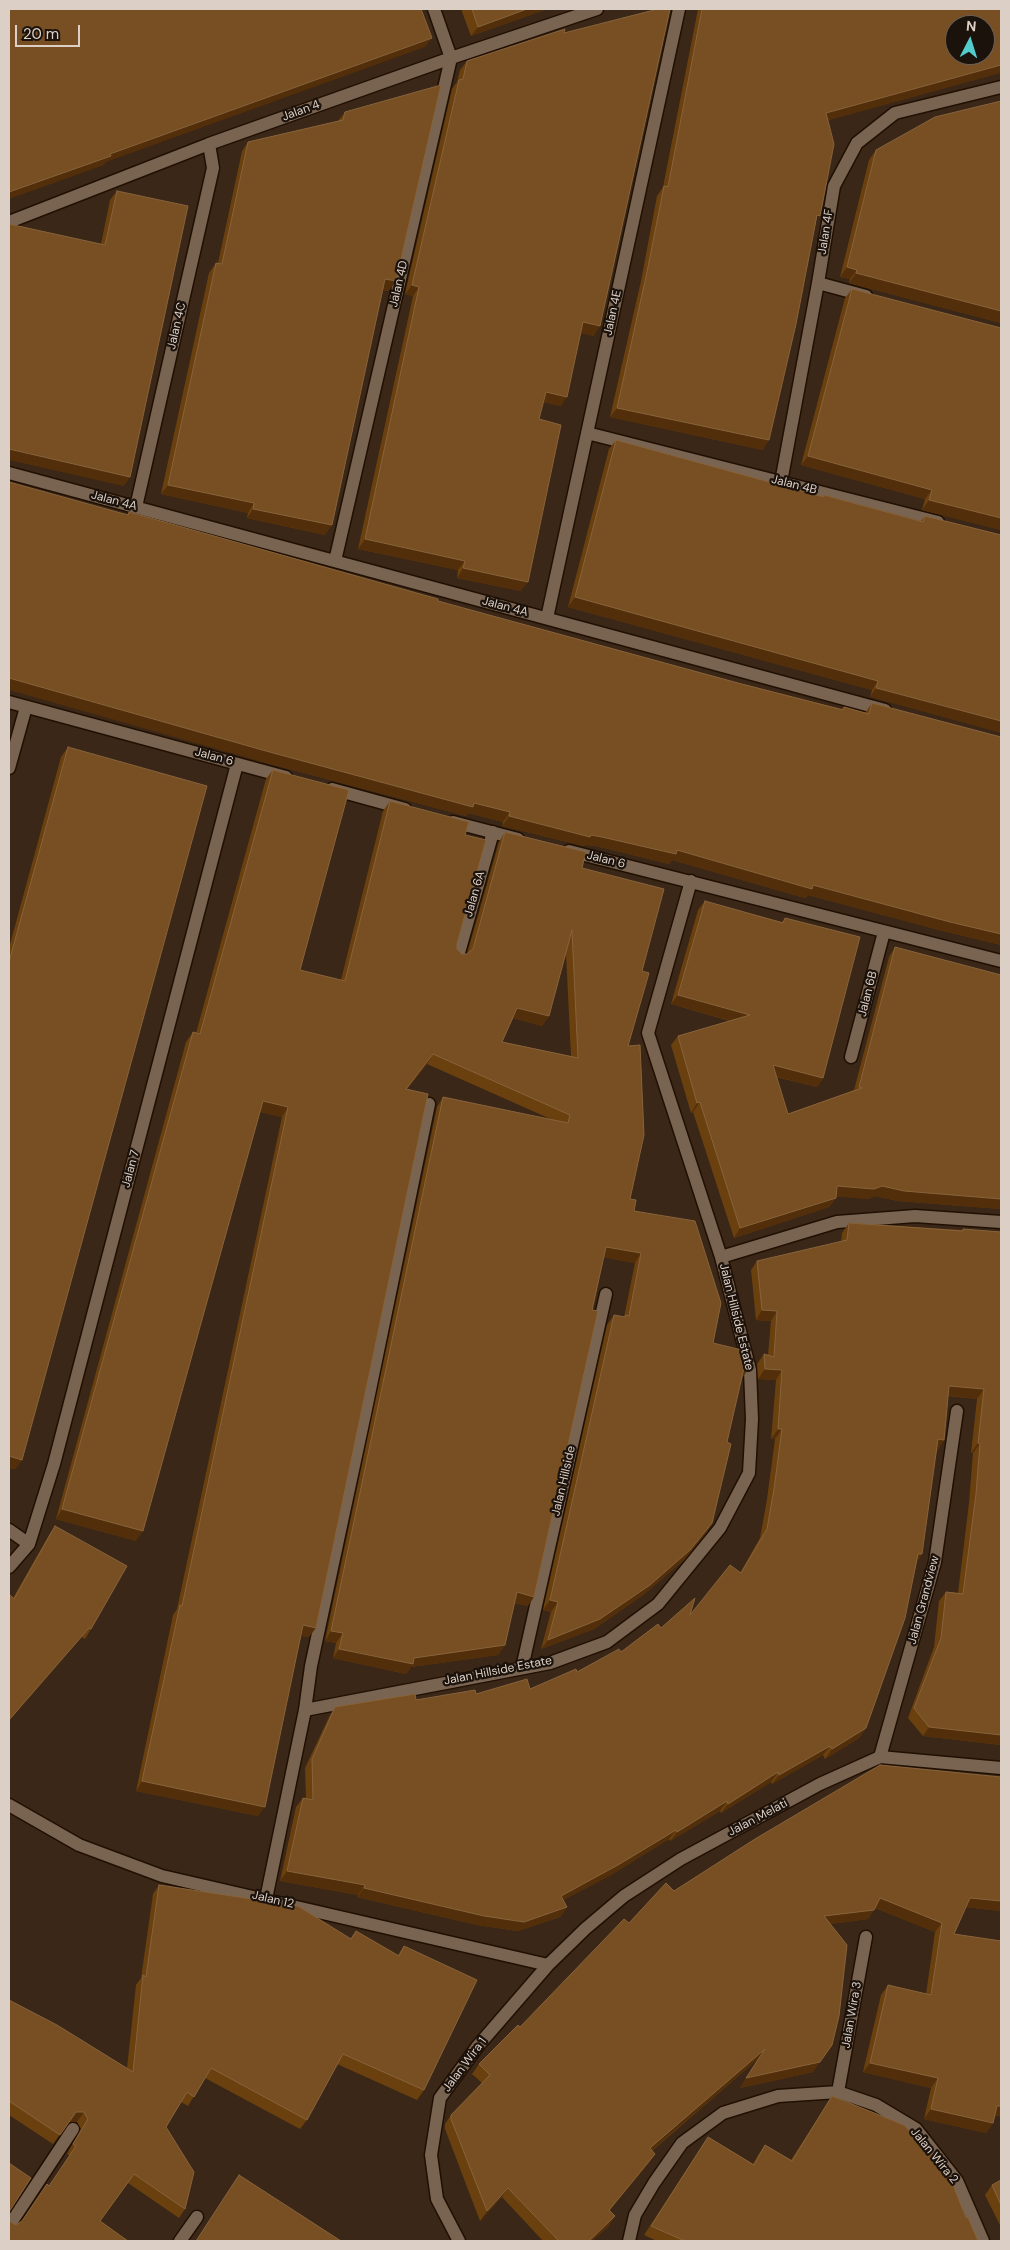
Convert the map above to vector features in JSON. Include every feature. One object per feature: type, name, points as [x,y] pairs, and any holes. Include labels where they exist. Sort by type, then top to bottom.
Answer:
[{"type":"street","points":[[434,9],[452,58]]},
{"type":"street","name":"Jalan 4","points":[[9,222],[209,144],[597,9]]},
{"type":"street","name":"Jalan 4E","points":[[547,618],[679,9]]},
{"type":"street","name":"Jalan 4D","points":[[335,561],[452,58]]},
{"type":"street","name":"Jalan 4F","points":[[780,482],[818,283],[834,186],[857,143],[895,113],[1001,87]]},
{"type":"street","name":"Jalan 4C","points":[[136,507],[213,168],[209,144]]},
{"type":"street","points":[[818,283],[876,298]]},
{"type":"street","name":"Jalan 4B","points":[[587,433],[953,526]]},
{"type":"street","name":"Jalan 4A","points":[[9,473],[898,713]]},
{"type":"street","name":"Jalan 6","points":[[9,702],[294,779]]},
{"type":"street","points":[[9,768],[26,706]]},
{"type":"street","name":"Jalan 7","points":[[9,1567],[29,1544],[54,1464],[238,764]]},
{"type":"street","points":[[322,786],[417,812]]},
{"type":"street","points":[[445,820],[530,842]]},
{"type":"street","name":"Jalan 6A","points":[[458,956],[492,832]]},
{"type":"street","name":"Jalan 6","points":[[558,848],[1001,961]]},
{"type":"street","name":"Jalan Hillside Estate","points":[[305,1710],[435,1683],[550,1663],[608,1642],[658,1604],[720,1528],[749,1473],[752,1420],[750,1370],[721,1257],[648,1033],[690,881]]},
{"type":"street","name":"Jalan 6B","points":[[852,1057],[884,932]]},
{"type":"street","points":[[266,1898],[305,1710],[311,1666],[429,1104]]},
{"type":"street","name":"Jalan Hillside Estate","points":[[721,1257],[837,1222],[915,1216],[1001,1222]]},
{"type":"street","name":"Jalan Hillside","points":[[522,1668],[606,1294]]},
{"type":"street","name":"Jalan Grandview","points":[[880,1757],[936,1562],[957,1410]]},
{"type":"street","points":[[9,1530],[29,1544]]},
{"type":"street","name":"Jalan Melati","points":[[548,1965],[624,1896],[681,1859],[820,1784],[880,1757],[1001,1768]]},
{"type":"street","name":"Jalan 12","points":[[9,1805],[79,1845],[162,1876],[266,1898],[548,1965]]},
{"type":"street","name":"Jalan Wira 3","points":[[838,2092],[866,1937]]},
{"type":"street","name":"Jalan Wira 1","points":[[459,2241],[437,2199],[432,2163],[431,2154],[440,2098],[477,2047],[548,1965]]},
{"type":"street","name":"Jalan Wira 2","points":[[629,2241],[635,2215],[654,2183],[682,2144],[723,2113],[778,2096],[838,2092],[876,2105],[916,2129],[956,2180],[983,2241]]},
{"type":"street","points":[[9,2226],[73,2129]]},
{"type":"street","points":[[180,2241],[196,2217]]},
{"type":"building","points":[[9,9],[421,9],[432,38],[9,192]]},
{"type":"building","points":[[472,9],[527,9],[478,27]]},
{"type":"building","points":[[658,9],[670,9],[600,326],[583,322],[567,397],[546,392],[539,419],[561,425],[528,582],[463,568],[465,561],[365,539],[419,287],[412,285],[459,80],[463,79],[467,61],[565,29],[564,33]]},
{"type":"building","points":[[702,9],[1001,9],[1001,65],[826,113],[834,144],[820,216],[817,215],[796,324],[769,440],[617,408],[664,186],[668,187]]},
{"type":"building","points":[[441,85],[396,281],[385,279],[332,525],[253,509],[254,503],[168,485],[216,263],[222,264],[248,142],[343,120],[345,112]]},
{"type":"building","points":[[1001,101],[1001,311],[856,273],[857,270],[847,267],[876,150],[935,117]]},
{"type":"building","points":[[117,191],[188,206],[130,477],[9,449],[9,224],[105,245]]},
{"type":"building","points":[[852,289],[1001,328],[1001,518],[929,500],[932,490],[808,456]]},
{"type":"building","points":[[616,440],[923,522],[925,516],[1001,535],[1001,721],[876,688],[878,681],[575,597]]},
{"type":"building","points":[[9,482],[128,515],[129,512],[438,599],[438,601],[843,710],[844,707],[869,714],[872,703],[1001,737],[1001,934],[813,885],[812,889],[677,850],[676,854],[602,837],[591,835],[590,837],[509,816],[510,812],[474,803],[473,807],[9,678]]},
{"type":"building","points":[[68,747],[207,786],[22,1460],[9,1456],[9,962]]},
{"type":"building","points":[[273,770],[349,790],[300,970],[345,981],[390,801],[469,822],[465,835],[486,840],[457,944],[457,949],[462,954],[467,954],[473,949],[505,832],[586,852],[582,868],[664,889],[642,971],[649,973],[628,1046],[640,1045],[644,1135],[630,1199],[636,1200],[634,1211],[695,1221],[721,1303],[713,1343],[746,1351],[749,1362],[749,1368],[744,1368],[727,1442],[731,1444],[712,1523],[690,1550],[650,1585],[600,1619],[548,1640],[558,1602],[550,1600],[614,1315],[629,1316],[641,1253],[606,1247],[592,1310],[598,1311],[534,1597],[517,1592],[505,1645],[414,1658],[413,1664],[339,1649],[343,1633],[331,1631],[443,1097],[568,1123],[570,1115],[433,1054],[406,1089],[428,1094],[316,1628],[303,1625],[265,1807],[142,1781],[180,1605],[182,1606],[288,1107],[263,1101],[143,1531],[62,1509],[193,1032],[200,1034]],"holes":[[[572,930],[578,1058],[502,1042],[517,1008],[549,1016]]]},
{"type":"building","points":[[705,901],[783,923],[785,918],[860,937],[823,1078],[773,1065],[788,1114],[862,1088],[859,1087],[895,947],[1001,975],[1001,1199],[904,1191],[882,1186],[874,1189],[837,1186],[836,1198],[740,1228],[700,1102],[697,1103],[678,1036],[750,1015],[678,995]]},
{"type":"building","points":[[849,1223],[1001,1232],[1001,1735],[929,1727],[914,1708],[941,1638],[946,1592],[963,1594],[976,1494],[980,1444],[978,1443],[984,1389],[949,1386],[944,1440],[938,1439],[922,1554],[918,1554],[905,1618],[866,1728],[832,1749],[830,1746],[779,1775],[778,1772],[728,1804],[727,1801],[677,1832],[676,1830],[561,1896],[567,1907],[524,1922],[484,1916],[364,1888],[365,1885],[287,1871],[303,1798],[313,1800],[312,1759],[335,1707],[415,1694],[416,1700],[475,1690],[476,1694],[527,1679],[530,1689],[576,1669],[577,1672],[619,1649],[621,1652],[658,1624],[661,1628],[695,1598],[690,1615],[730,1565],[741,1573],[767,1529],[782,1429],[778,1429],[782,1370],[765,1369],[764,1354],[774,1357],[777,1311],[762,1310],[757,1261],[847,1240]]},
{"type":"building","points":[[55,1526],[127,1566],[91,1629],[89,1628],[9,1720],[9,1596],[14,1599]]},
{"type":"building","points":[[880,1765],[1001,1777],[1001,1901],[970,1898],[954,1934],[1001,1941],[1001,2106],[997,2106],[993,2123],[931,2109],[938,2078],[870,2063],[888,1985],[931,1995],[942,1923],[880,1898],[874,1910],[824,1916],[847,1945],[839,2016],[832,2045],[820,2062],[746,2078],[765,2049],[650,2148],[655,2154],[609,2210],[615,2216],[589,2241],[559,2241],[508,2188],[487,2211],[451,2119],[451,2115],[490,2075],[479,2064],[518,2025],[520,2027],[624,1919],[629,1923],[666,1883],[674,1891],[755,1839]]},
{"type":"building","points":[[159,1885],[298,1906],[351,1939],[356,1931],[399,1956],[404,1946],[477,1980],[424,2090],[343,2054],[307,2120],[211,2068],[194,2097],[187,2092],[166,2127],[194,2172],[185,2209],[134,2174],[100,2221],[128,2241],[9,2241],[9,2221],[16,2225],[22,2221],[76,2146],[73,2144],[88,2119],[84,2112],[76,2112],[60,2135],[9,2101],[9,2000],[57,2025],[133,2072],[143,1975],[146,1977]]},
{"type":"building","points":[[832,2096],[904,2125],[948,2172],[966,2218],[968,2217],[978,2241],[685,2241],[651,2226],[708,2137],[754,2165],[765,2145],[792,2161]]},
{"type":"building","points":[[9,2163],[31,2178],[9,2212]]},
{"type":"building","points":[[239,2175],[341,2241],[196,2241]]},
{"type":"building","points":[[1001,2180],[1001,2205],[992,2185]]}]
